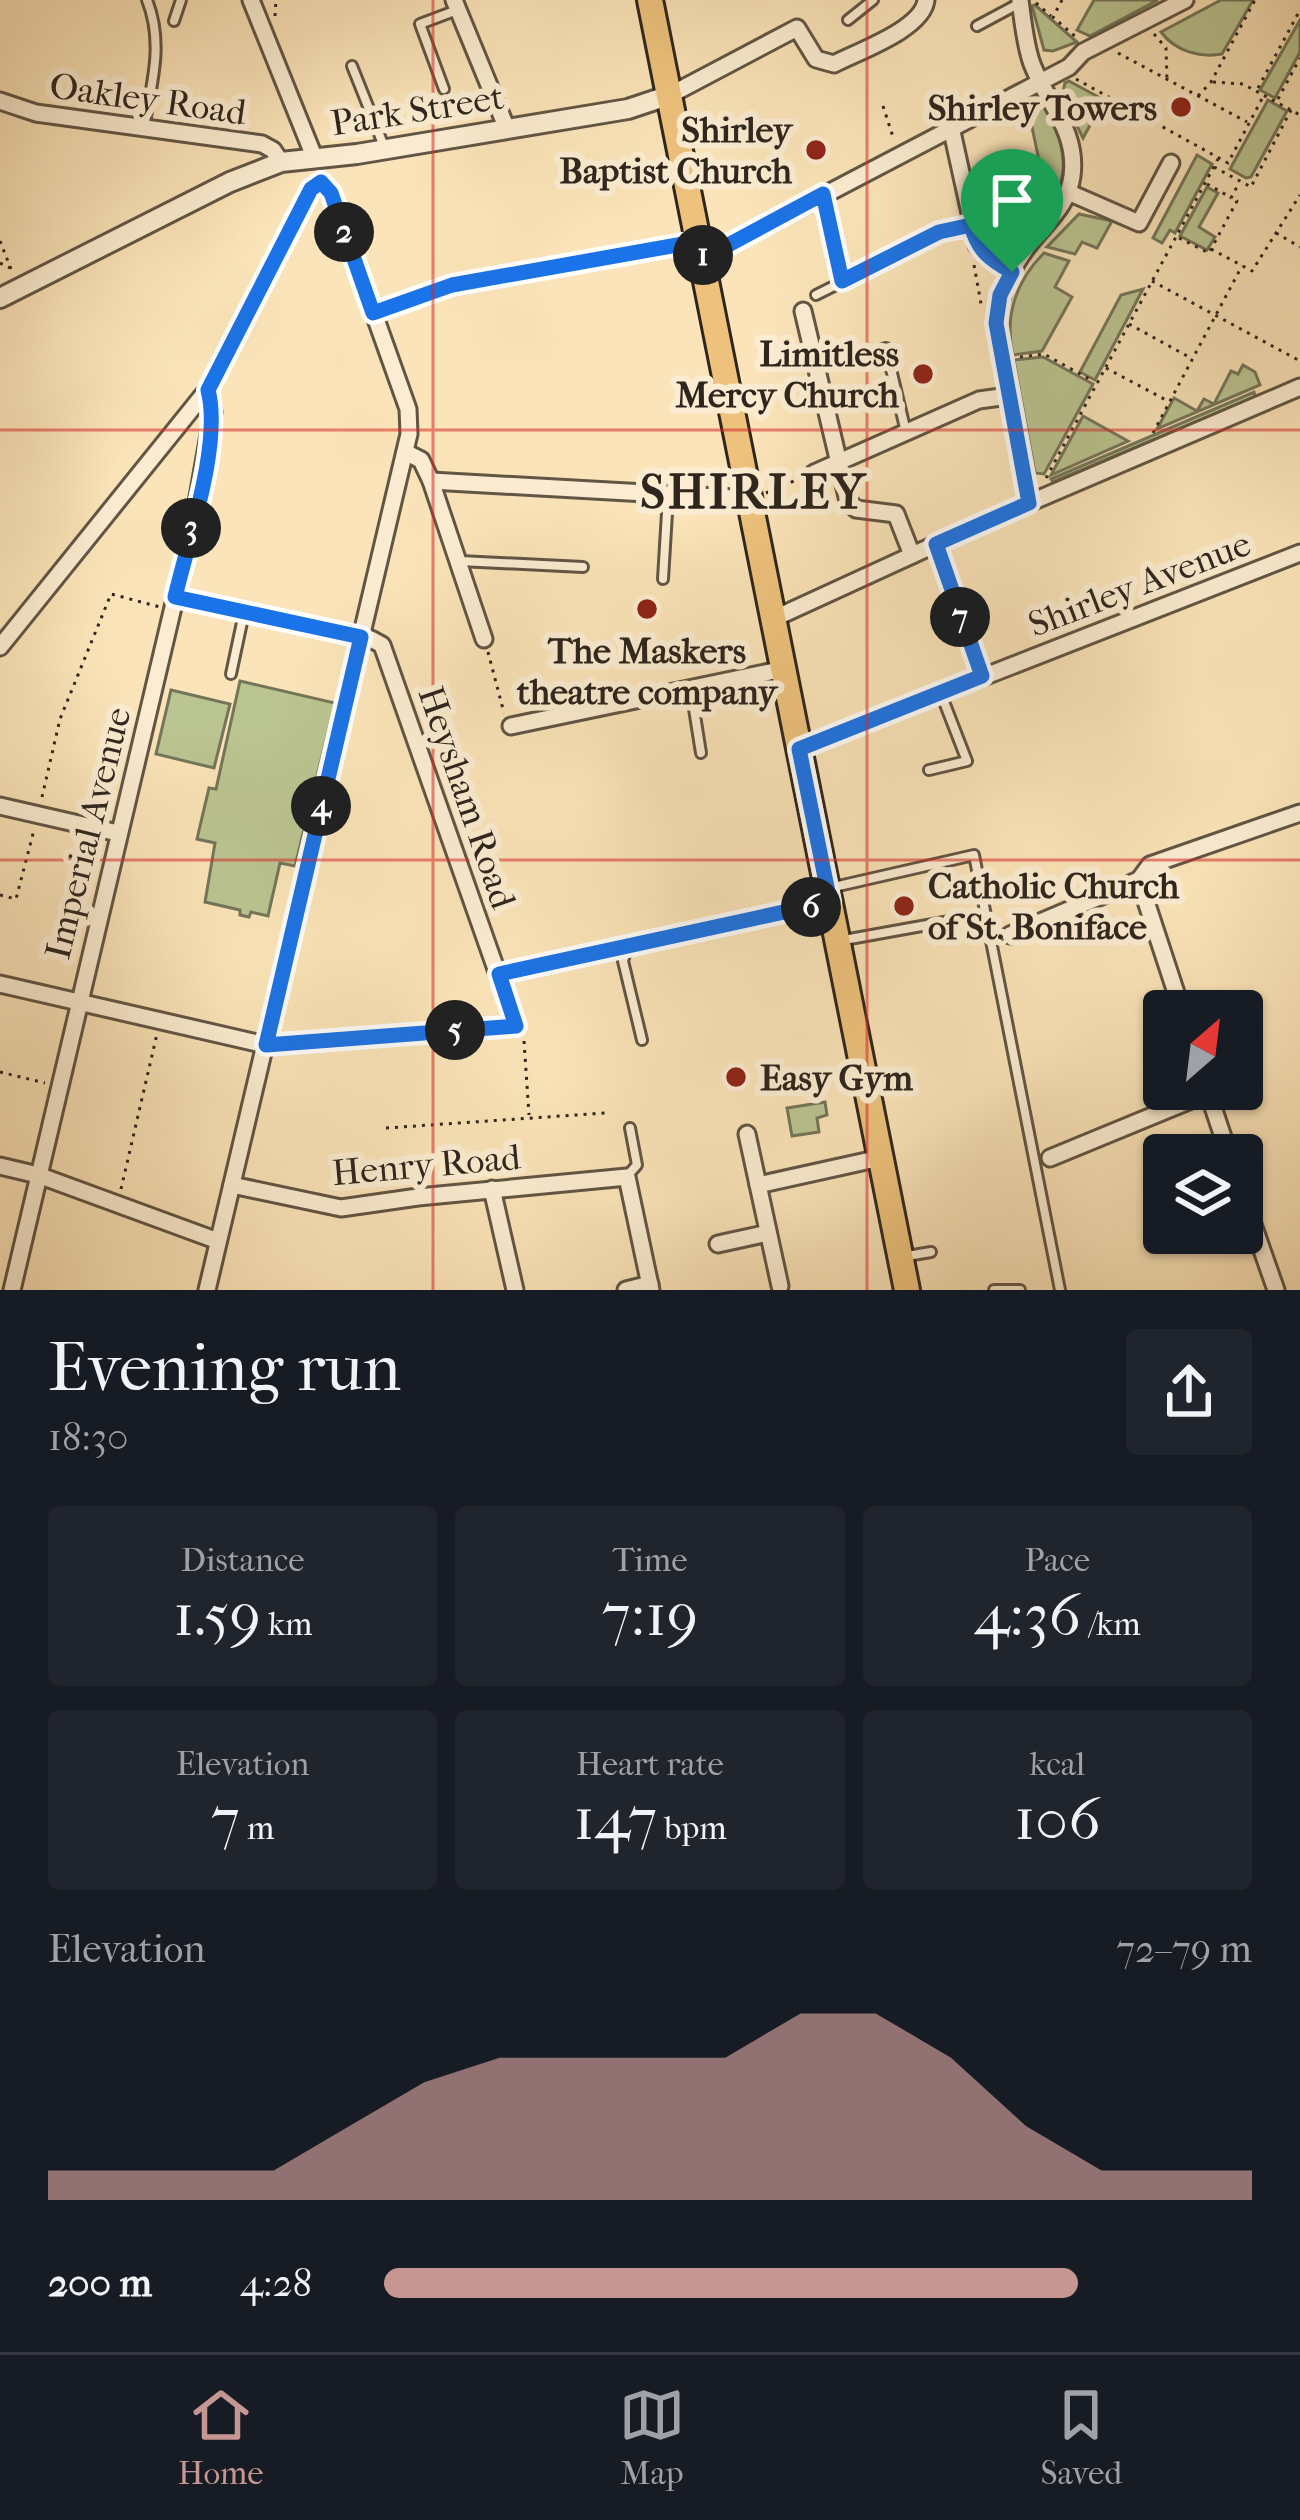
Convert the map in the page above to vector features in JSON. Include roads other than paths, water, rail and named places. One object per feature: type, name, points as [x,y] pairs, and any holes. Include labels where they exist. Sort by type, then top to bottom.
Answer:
[{"type":"main road","points":[[650,0],[907,1290]]},
{"type":"street","points":[[251,0],[315,159]]},
{"type":"street","points":[[670,95],[797,28],[816,59],[834,64],[913,23],[924,12],[926,0]]},
{"type":"street","points":[[373,313],[452,285],[702,249],[823,194],[1069,67],[1083,52],[1185,0]]},
{"type":"street","points":[[1023,1],[1031,62],[1072,146],[1068,192],[1012,272],[1000,295],[996,323],[1029,503]]},
{"type":"street","points":[[456,5],[507,129]]},
{"type":"street","name":"Park Street","points":[[0,298],[230,182],[280,162],[385,150],[638,107],[670,95]]},
{"type":"street","name":"Oakley Road","points":[[0,101],[36,113],[262,144],[280,162]]},
{"type":"street","points":[[950,127],[977,245],[1012,272]]},
{"type":"street","points":[[1068,192],[1139,223],[1171,163]]},
{"type":"street","points":[[0,646],[208,390],[311,189],[321,182],[331,193],[410,421],[207,1290]]},
{"type":"street","points":[[823,194],[842,281],[939,232],[971,225]]},
{"type":"street","points":[[803,311],[851,506],[896,514],[912,555]]},
{"type":"street","points":[[775,618],[1300,387]]},
{"type":"street","name":"Imperial Avenue","points":[[12,1290],[211,439],[213,412],[208,390]]},
{"type":"street","points":[[814,473],[979,400],[1008,396]]},
{"type":"street","points":[[404,460],[421,460],[431,481],[484,639]]},
{"type":"street","points":[[431,481],[752,499]]},
{"type":"street","points":[[936,544],[982,676]]},
{"type":"street","name":"Shirley Avenue","points":[[799,749],[1300,553]]},
{"type":"street","points":[[173,603],[361,637]]},
{"type":"street","name":"Heysham Road","points":[[266,1045],[516,1026],[386,650],[377,641],[361,637]]},
{"type":"street","points":[[511,725],[784,669]]},
{"type":"street","points":[[0,806],[118,833]]},
{"type":"street","points":[[1010,935],[1139,880],[1150,865],[1300,812]]},
{"type":"street","points":[[1139,880],[1175,990]]},
{"type":"street","points":[[499,974],[828,896]]},
{"type":"street","points":[[0,984],[266,1045]]},
{"type":"street","points":[[1050,1158],[1163,1110]]},
{"type":"street","points":[[747,1134],[779,1286]]},
{"type":"street","points":[[758,1185],[880,1158]]},
{"type":"street","points":[[0,1166],[38,1175],[218,1241]]},
{"type":"street","points":[[626,1290],[651,1287],[627,1177]]},
{"type":"street","name":"Henry Road","points":[[232,1185],[341,1208],[627,1177]]},
{"type":"street","points":[[492,1190],[515,1290]]},
{"type":"street","points":[[718,1244],[768,1233]]},
{"type":"street","points":[[1263,1253],[1276,1290]]},
{"type":"lane","points":[[144,129],[157,49],[157,25],[147,0]]},
{"type":"lane","points":[[174,21],[182,0]]},
{"type":"lane","points":[[848,20],[873,0]]},
{"type":"lane","points":[[976,26],[1023,1]]},
{"type":"lane","points":[[444,89],[420,24],[456,5]]},
{"type":"lane","points":[[352,66],[385,150]]},
{"type":"lane","points":[[816,295],[842,281]]},
{"type":"lane","points":[[866,353],[886,348],[907,433]]},
{"type":"lane","points":[[663,579],[668,494]]},
{"type":"lane","points":[[459,561],[583,567]]},
{"type":"lane","points":[[231,674],[244,614]]},
{"type":"lane","points":[[691,688],[701,753]]},
{"type":"lane","points":[[929,770],[967,761],[941,693]]},
{"type":"lane","points":[[828,896],[974,855],[1060,1290]]},
{"type":"lane","points":[[837,943],[966,918]]},
{"type":"lane","points":[[627,946],[623,961],[642,1040]]},
{"type":"lane","points":[[627,1177],[637,1165],[630,1128]]},
{"type":"lane","points":[[900,1257],[931,1252]]},
{"type":"lane","points":[[994,1290],[1020,1290]]},
{"type":"place","name":"Shirley Towers","points":[[1181,107]]},
{"type":"place","name":"Shirley Baptist Church","points":[[816,150]]},
{"type":"place","name":"Limitless Mercy Church","points":[[923,374]]},
{"type":"place","name":"The Maskers theatre company","points":[[647,609]]},
{"type":"place","name":"Catholic Church of St. Boniface","points":[[904,906]]},
{"type":"place","name":"Easy Gym","points":[[736,1077]]},
{"type":"district","name":"SHIRLEY","points":[[754,491]]}]
